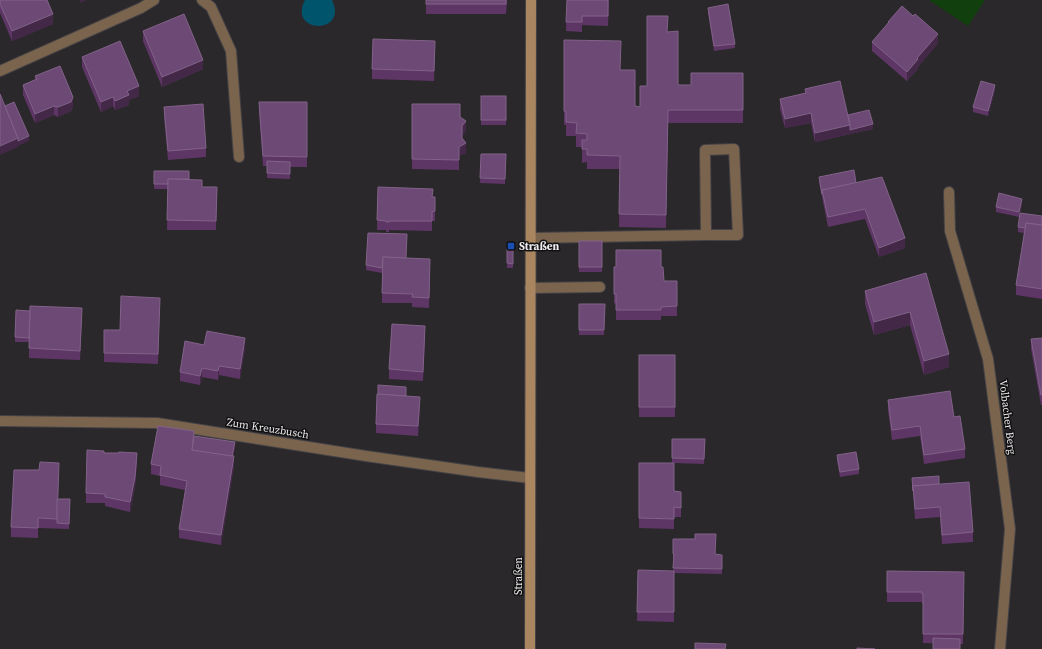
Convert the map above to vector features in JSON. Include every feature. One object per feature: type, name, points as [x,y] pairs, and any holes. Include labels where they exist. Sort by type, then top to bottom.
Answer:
[{"type":"main road","name":"Straßen","points":[[530,649],[531,0]]},
{"type":"street","points":[[0,72],[141,8],[154,0]]},
{"type":"street","points":[[202,0],[211,8],[230,51],[239,157]]},
{"type":"street","points":[[531,238],[738,235],[734,149],[705,150],[706,235]]},
{"type":"street","name":"Volbacher Berg","points":[[949,192],[950,230],[988,359],[1010,529],[1000,649]]},
{"type":"street","points":[[530,288],[600,287]]},
{"type":"street","name":"Zum Kreuzbusch","points":[[0,421],[157,423],[381,458],[530,478]]},
{"type":"green space","points":[[929,0],[985,0],[968,26]]},
{"type":"water","points":[[305,0],[332,0],[335,11],[332,20],[326,24],[318,26],[310,24],[304,19],[302,11]]},
{"type":"building","points":[[0,0],[47,0],[53,14],[12,31],[0,4]]},
{"type":"building","points":[[426,0],[506,0],[506,4],[426,4]]},
{"type":"building","points":[[567,0],[608,0],[608,16],[582,16],[582,22],[566,22]]},
{"type":"building","points":[[728,4],[735,44],[714,46],[708,8]]},
{"type":"building","points":[[902,6],[913,16],[915,14],[938,34],[907,72],[872,42]]},
{"type":"building","points":[[184,14],[203,60],[162,77],[143,31]]},
{"type":"building","points":[[647,16],[668,16],[667,32],[678,31],[678,85],[691,85],[691,73],[743,73],[743,110],[668,110],[666,215],[619,214],[620,156],[587,155],[587,149],[582,149],[582,140],[587,140],[587,134],[576,133],[577,123],[566,122],[566,112],[564,111],[564,40],[621,41],[620,70],[635,70],[635,106],[640,107],[640,86],[647,86]]},
{"type":"building","points":[[373,39],[435,41],[434,71],[372,69]]},
{"type":"building","points":[[120,41],[139,86],[127,91],[129,95],[115,101],[113,97],[101,102],[82,57]]},
{"type":"building","points":[[60,66],[73,97],[71,102],[58,107],[54,106],[35,114],[23,85],[37,79],[35,76]]},
{"type":"building","points":[[840,81],[850,125],[815,133],[811,113],[785,119],[780,99],[806,93],[805,89]]},
{"type":"building","points":[[981,81],[995,85],[988,111],[973,107]]},
{"type":"building","points":[[0,94],[18,138],[0,146]]},
{"type":"building","points":[[481,96],[506,96],[506,120],[481,120]]},
{"type":"building","points":[[14,102],[29,136],[18,141],[5,106]]},
{"type":"building","points":[[259,102],[307,102],[307,157],[263,156]]},
{"type":"building","points":[[203,104],[206,148],[168,151],[164,107]]},
{"type":"building","points":[[412,104],[460,104],[460,117],[466,121],[462,126],[462,138],[466,143],[459,147],[459,160],[412,159]]},
{"type":"building","points":[[869,110],[873,124],[850,130],[848,115]]},
{"type":"building","points":[[481,154],[506,154],[505,179],[480,178]]},
{"type":"building","points":[[267,161],[290,162],[290,174],[267,173]]},
{"type":"building","points":[[854,170],[856,183],[822,190],[822,194],[819,177]]},
{"type":"building","points":[[154,171],[189,171],[189,179],[168,179],[168,184],[154,184]]},
{"type":"building","points":[[882,177],[905,238],[879,248],[865,209],[828,217],[822,190]]},
{"type":"building","points":[[168,179],[202,180],[202,187],[217,187],[216,221],[167,220]]},
{"type":"building","points":[[378,187],[433,189],[432,197],[435,197],[435,211],[432,212],[432,221],[386,222],[377,220]]},
{"type":"building","points":[[999,193],[1022,199],[1019,212],[996,207]]},
{"type":"building","points":[[1020,213],[1042,216],[1042,225],[1026,223],[1025,228],[1018,227]]},
{"type":"building","points":[[1026,223],[1042,225],[1042,289],[1016,285]]},
{"type":"building","points":[[368,233],[407,234],[406,258],[383,257],[382,268],[366,265]]},
{"type":"building","points":[[579,241],[602,241],[602,267],[579,267]]},
{"type":"building","points":[[507,248],[513,248],[513,264],[507,263]]},
{"type":"building","points":[[616,250],[661,250],[661,267],[663,267],[664,281],[677,281],[677,306],[661,307],[661,310],[616,310],[616,294],[614,294],[614,267],[616,267]]},
{"type":"building","points":[[383,257],[430,259],[429,298],[412,297],[413,294],[382,293]]},
{"type":"building","points":[[926,273],[949,354],[924,361],[910,312],[874,322],[865,291]]},
{"type":"building","points":[[121,296],[160,298],[158,354],[104,353],[104,330],[120,330]]},
{"type":"building","points":[[579,304],[605,304],[604,330],[579,330]]},
{"type":"building","points":[[30,306],[82,308],[80,351],[29,348]]},
{"type":"building","points":[[16,310],[30,311],[29,338],[15,337]]},
{"type":"building","points":[[392,324],[425,326],[423,372],[389,369]]},
{"type":"building","points":[[207,331],[245,338],[240,369],[219,366],[218,371],[202,368],[200,376],[180,372],[185,341],[204,345]]},
{"type":"building","points":[[1042,338],[1042,395],[1041,395],[1031,339]]},
{"type":"building","points":[[639,355],[675,355],[675,407],[639,407]]},
{"type":"building","points":[[378,385],[406,387],[406,396],[378,394]]},
{"type":"building","points":[[950,391],[954,417],[960,416],[965,449],[924,455],[920,426],[892,430],[888,400]]},
{"type":"building","points":[[377,394],[420,397],[418,426],[376,424]]},
{"type":"building","points":[[158,426],[194,431],[192,450],[234,456],[221,535],[179,529],[187,481],[160,475],[161,466],[151,464]]},
{"type":"building","points":[[194,436],[235,442],[232,456],[192,450]]},
{"type":"building","points":[[672,439],[705,439],[704,459],[672,458]]},
{"type":"building","points":[[87,450],[104,451],[104,453],[137,453],[135,477],[130,502],[105,497],[105,494],[86,493]]},
{"type":"building","points":[[856,452],[859,469],[840,472],[837,455]]},
{"type":"building","points":[[40,462],[59,463],[57,519],[38,518],[38,528],[11,527],[14,470],[39,470]]},
{"type":"building","points":[[639,463],[674,463],[674,491],[681,492],[681,508],[674,507],[674,519],[639,518]]},
{"type":"building","points":[[939,476],[939,484],[913,486],[913,491],[912,478]]},
{"type":"building","points":[[969,482],[973,532],[942,535],[940,507],[915,509],[913,486]]},
{"type":"building","points":[[57,499],[70,499],[69,524],[57,523]]},
{"type":"building","points":[[695,534],[716,534],[715,554],[722,555],[722,569],[673,568],[673,539],[695,539]]},
{"type":"building","points":[[638,570],[674,571],[674,612],[637,612]]},
{"type":"building","points":[[887,571],[964,572],[963,634],[923,634],[922,592],[887,592]]},
{"type":"building","points":[[933,638],[960,639],[960,649],[933,649]]},
{"type":"building","points":[[695,643],[726,644],[725,649],[695,649]]},
{"type":"place","name":"Straßen","points":[[511,246]]}]
